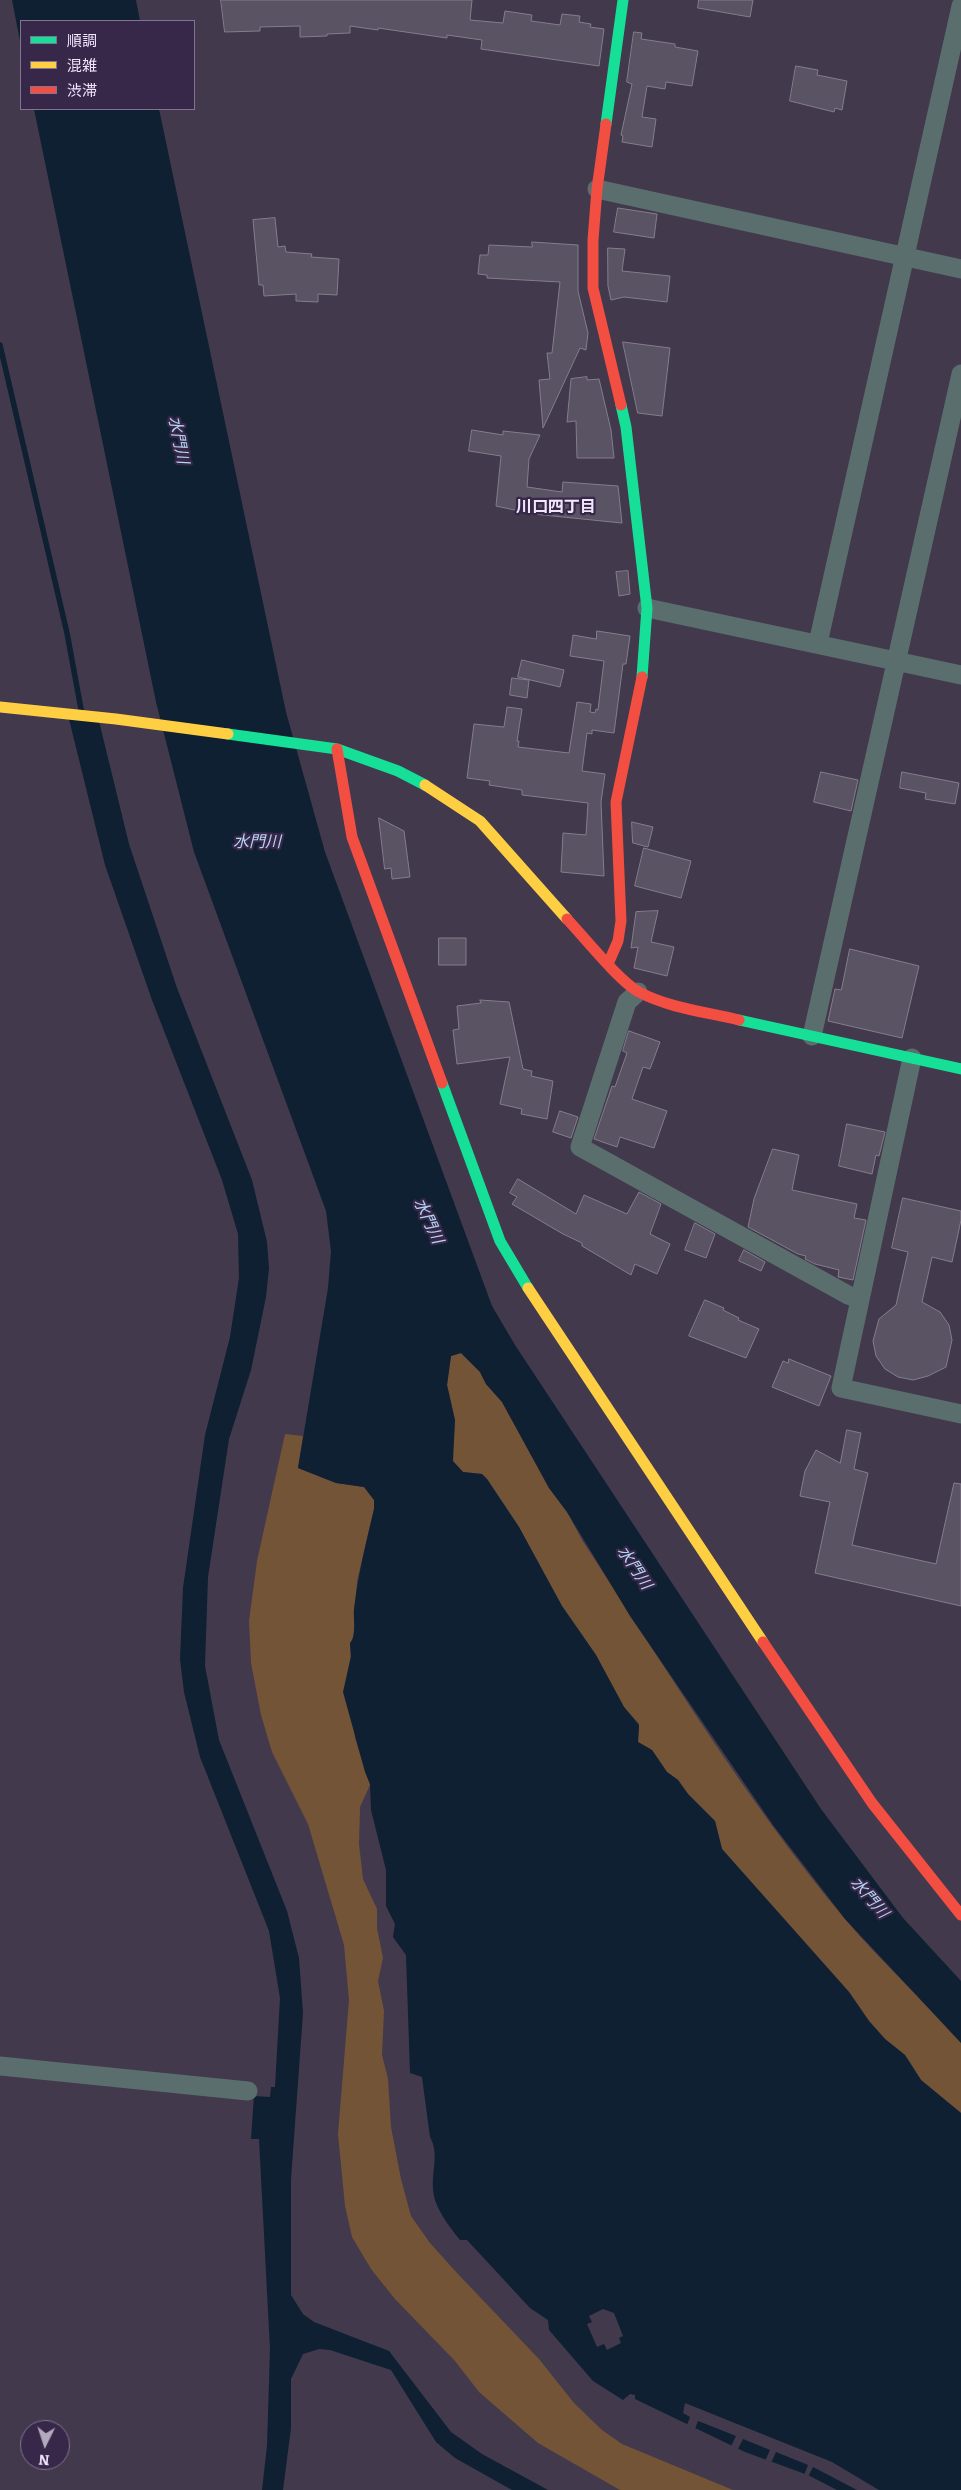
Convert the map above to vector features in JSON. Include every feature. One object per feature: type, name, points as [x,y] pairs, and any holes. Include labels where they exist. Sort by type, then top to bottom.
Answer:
[{"type":"street","points":[[608,964],[618,941],[621,921],[616,802],[620,775],[642,681],[648,608],[626,427],[594,288],[593,240],[597,189],[623,0]]},
{"type":"street","points":[[818,643],[961,6]]},
{"type":"street","points":[[597,189],[961,269]]},
{"type":"street","points":[[812,1036],[961,374]]},
{"type":"street","points":[[648,608],[961,675]]},
{"type":"street","points":[[0,707],[116,719],[337,749],[398,772],[428,786],[480,822],[608,964],[638,992],[669,1004],[961,1069]]},
{"type":"street","points":[[337,749],[352,837],[500,1241],[516,1270],[800,1700],[884,1820],[928,1877],[961,1915]]},
{"type":"street","points":[[638,992],[626,1002],[580,1147],[848,1295],[860,1299]]},
{"type":"street","points":[[912,1058],[841,1388],[961,1414]]},
{"type":"street","points":[[0,2066],[248,2091]]},
{"type":"shaded area","points":[[461,1353],[480,1372],[486,1384],[502,1402],[549,1488],[567,1512],[582,1540],[740,1781],[774,1828],[845,1919],[961,2043],[961,2113],[921,2080],[905,2055],[885,2039],[869,2021],[849,1992],[722,1849],[715,1821],[688,1794],[678,1780],[667,1772],[652,1750],[638,1742],[639,1724],[624,1707],[596,1655],[562,1606],[519,1527],[482,1474],[463,1472],[452,1461],[455,1420],[447,1385],[451,1356]]},
{"type":"shaded area","points":[[285,1434],[303,1436],[298,1468],[336,1483],[364,1487],[374,1500],[374,1509],[357,1581],[353,1640],[350,1643],[355,1738],[370,1785],[360,1807],[359,1844],[363,1879],[377,1909],[377,1928],[383,1958],[378,1981],[384,2011],[382,2055],[388,2079],[391,2127],[401,2179],[411,2216],[430,2243],[539,2359],[574,2403],[602,2430],[622,2444],[733,2490],[620,2490],[538,2443],[479,2392],[455,2361],[395,2299],[371,2269],[352,2237],[345,2206],[338,2134],[349,2000],[344,1945],[308,1824],[272,1752],[261,1715],[251,1663],[249,1621],[257,1561]]},
{"type":"water","points":[[12,0],[136,0],[140,20],[20,20],[20,41]]},
{"type":"water","name":"水門川","points":[[34,110],[159,110],[286,712],[325,852],[492,1306],[515,1345],[821,1809],[903,1918],[961,1981],[961,2043],[845,1919],[773,1825],[630,1616],[567,1512],[549,1488],[502,1402],[486,1384],[480,1372],[461,1353],[451,1356],[447,1385],[455,1420],[453,1461],[463,1472],[482,1474],[487,1479],[519,1527],[562,1606],[596,1655],[624,1707],[639,1725],[638,1742],[652,1750],[667,1772],[678,1780],[688,1794],[715,1821],[722,1849],[849,1992],[869,2021],[885,2039],[905,2055],[921,2080],[961,2113],[961,2490],[837,2490],[808,2475],[745,2452],[635,2399],[635,2395],[630,2394],[623,2400],[593,2381],[549,2330],[548,2320],[530,2308],[467,2240],[460,2240],[442,2216],[434,2195],[434,2149],[430,2137],[422,2077],[410,2073],[406,1955],[393,1937],[395,1924],[386,1906],[386,1870],[371,1810],[370,1784],[343,1692],[351,1656],[350,1643],[354,1631],[354,1609],[362,1559],[374,1509],[374,1500],[364,1487],[336,1483],[298,1468],[328,1288],[331,1251],[326,1211],[194,852],[156,702]]},
{"type":"water","points":[[67,711],[97,713],[129,844],[177,988],[252,1180],[267,1242],[269,1268],[266,1297],[251,1370],[229,1439],[208,1577],[205,1666],[219,1740],[287,1911],[299,1958],[303,2013],[291,2179],[291,2295],[303,2314],[314,2322],[389,2351],[451,2432],[482,2454],[548,2490],[512,2490],[455,2458],[436,2442],[391,2370],[330,2350],[319,2349],[303,2354],[291,2379],[291,2428],[283,2490],[262,2490],[267,2446],[270,2349],[259,2139],[251,2139],[254,2096],[270,2097],[271,2087],[275,2087],[280,1998],[269,1931],[200,1757],[184,1692],[180,1659],[183,1588],[205,1435],[230,1337],[239,1278],[238,1234],[222,1180],[152,1000],[105,865]]},
{"type":"pier","points":[[603,2309],[614,2313],[623,2336],[619,2338],[621,2343],[607,2350],[604,2344],[597,2347],[587,2324],[592,2322],[589,2316]]},
{"type":"pier","points":[[685,2403],[832,2462],[879,2490],[857,2490],[813,2467],[808,2477],[804,2475],[808,2465],[776,2452],[771,2463],[765,2461],[770,2450],[743,2439],[737,2451],[730,2448],[736,2436],[698,2421],[695,2429],[687,2425],[690,2417],[683,2413]]},
{"type":"building","points":[[221,0],[472,0],[470,20],[503,23],[505,11],[532,15],[531,21],[560,25],[562,14],[580,16],[579,22],[591,24],[590,27],[604,29],[599,66],[481,49],[482,40],[447,35],[447,38],[378,28],[378,30],[350,26],[350,33],[300,37],[300,26],[260,27],[260,31],[225,32]]},
{"type":"building","points":[[699,0],[753,0],[750,17],[698,8]]},
{"type":"building","points":[[634,32],[642,33],[641,39],[675,44],[675,47],[698,51],[692,86],[666,82],[665,89],[647,86],[642,117],[656,119],[652,147],[622,142],[623,136],[621,135],[632,84],[627,82]]},
{"type":"building","points":[[796,66],[818,70],[817,75],[847,81],[842,110],[835,108],[834,112],[790,101]]},
{"type":"building","points":[[618,208],[657,214],[654,238],[614,232]]},
{"type":"building","points":[[275,218],[278,247],[285,246],[286,252],[312,254],[311,257],[339,259],[337,295],[318,294],[318,302],[296,301],[296,294],[264,296],[263,285],[259,285],[253,220]]},
{"type":"building","points":[[532,242],[578,245],[578,291],[588,333],[586,350],[580,348],[543,428],[539,380],[550,379],[547,353],[552,353],[560,282],[487,278],[487,275],[478,274],[480,255],[488,255],[489,245],[532,247]]},
{"type":"building","points":[[608,248],[625,249],[622,271],[670,276],[667,302],[624,297],[611,300],[608,286]]},
{"type":"building","points":[[623,342],[670,348],[662,416],[638,413]]},
{"type":"building","points":[[587,377],[587,380],[599,379],[611,430],[614,458],[577,458],[576,421],[567,422],[571,379]]},
{"type":"building","points":[[472,430],[503,435],[503,431],[540,435],[529,459],[527,487],[562,492],[563,482],[618,486],[622,523],[533,514],[496,506],[501,456],[469,451]]},
{"type":"building","points":[[628,571],[630,594],[619,596],[616,572]]},
{"type":"building","points":[[597,631],[630,636],[626,664],[623,664],[614,733],[592,730],[592,734],[587,733],[582,771],[605,774],[601,802],[604,876],[561,872],[563,833],[586,835],[588,803],[522,795],[522,790],[489,785],[490,781],[467,778],[474,724],[504,727],[507,707],[522,709],[517,741],[519,741],[518,747],[569,753],[577,702],[591,704],[590,712],[595,713],[596,709],[598,710],[604,661],[570,656],[573,635],[596,639]]},
{"type":"building","points":[[522,660],[564,670],[560,687],[518,677]]},
{"type":"building","points":[[512,678],[529,680],[527,698],[510,695]]},
{"type":"building","points":[[821,772],[858,780],[851,811],[814,802]]},
{"type":"building","points":[[902,772],[959,783],[955,804],[925,799],[926,793],[900,788]]},
{"type":"building","points":[[379,818],[404,831],[410,877],[392,879],[391,868],[385,869]]},
{"type":"building","points":[[632,822],[653,827],[648,847],[633,843]]},
{"type":"building","points":[[644,848],[691,861],[681,898],[635,886]]},
{"type":"building","points":[[658,911],[651,942],[674,947],[667,976],[634,968],[638,947],[631,948],[636,912]]},
{"type":"building","points":[[439,938],[466,938],[466,965],[439,965]]},
{"type":"building","points":[[850,949],[919,966],[902,1038],[828,1021],[835,989],[841,990]]},
{"type":"building","points":[[480,1000],[509,1002],[523,1069],[532,1071],[531,1076],[553,1081],[547,1119],[521,1114],[522,1109],[500,1104],[510,1057],[457,1064],[453,1030],[459,1029],[457,1006],[481,1003]]},
{"type":"building","points":[[629,1031],[660,1042],[650,1069],[643,1067],[632,1099],[667,1111],[654,1148],[620,1137],[617,1147],[594,1139],[612,1086],[615,1087],[627,1053],[623,1051]]},
{"type":"building","points":[[560,1111],[578,1117],[571,1138],[553,1132]]},
{"type":"building","points":[[847,1124],[885,1132],[879,1156],[876,1155],[872,1174],[839,1166]]},
{"type":"building","points":[[773,1149],[799,1155],[792,1190],[857,1204],[854,1218],[866,1220],[853,1280],[838,1277],[839,1270],[815,1264],[805,1259],[806,1256],[798,1254],[748,1227],[754,1199]]},
{"type":"building","points":[[518,1179],[576,1214],[584,1195],[627,1214],[639,1192],[661,1204],[650,1234],[670,1244],[657,1274],[635,1264],[631,1275],[582,1246],[582,1243],[512,1204],[517,1197],[510,1193]]},
{"type":"building","points":[[903,1198],[961,1211],[961,1220],[952,1262],[932,1257],[922,1302],[940,1312],[949,1325],[952,1340],[946,1367],[928,1376],[913,1380],[898,1377],[885,1369],[876,1356],[873,1341],[879,1319],[896,1305],[908,1252],[892,1248]]},
{"type":"building","points":[[695,1223],[715,1234],[706,1258],[685,1250]]},
{"type":"building","points":[[744,1250],[765,1262],[761,1271],[739,1261]]},
{"type":"building","points":[[705,1300],[724,1308],[723,1310],[739,1318],[738,1320],[759,1329],[746,1358],[689,1336]]},
{"type":"building","points":[[789,1359],[831,1376],[819,1406],[772,1387],[783,1361],[788,1363]]},
{"type":"building","points":[[847,1430],[861,1433],[854,1469],[868,1473],[852,1545],[936,1564],[954,1483],[961,1484],[961,1606],[815,1573],[830,1502],[800,1496],[805,1471],[816,1450],[840,1463]]},
{"type":"waterway","points":[[0,345],[67,633],[81,709]]},
{"type":"traffic: fast","points":[[606,124],[623,0]]},
{"type":"traffic: fast","points":[[621,405],[626,427],[647,608],[642,677]]},
{"type":"traffic: fast","points":[[228,734],[337,749],[398,771],[425,785]]},
{"type":"traffic: fast","points":[[739,1020],[961,1069]]},
{"type":"traffic: fast","points":[[442,1083],[500,1241],[528,1288]]},
{"type":"traffic: slow","points":[[0,707],[116,719],[228,734]]},
{"type":"traffic: slow","points":[[425,785],[480,821],[567,919]]},
{"type":"traffic: slow","points":[[528,1288],[763,1642]]},
{"type":"traffic: jam","points":[[606,124],[597,189],[593,240],[593,288],[621,405]]},
{"type":"traffic: jam","points":[[608,964],[618,941],[621,921],[616,802],[642,677]]},
{"type":"traffic: jam","points":[[337,749],[352,837],[442,1083]]},
{"type":"traffic: jam","points":[[567,919],[612,969],[639,992],[675,1006],[739,1020]]},
{"type":"traffic: jam","points":[[763,1642],[872,1803],[961,1915]]},
{"type":"district","name":"川口四丁目","points":[[556,508]]}]
